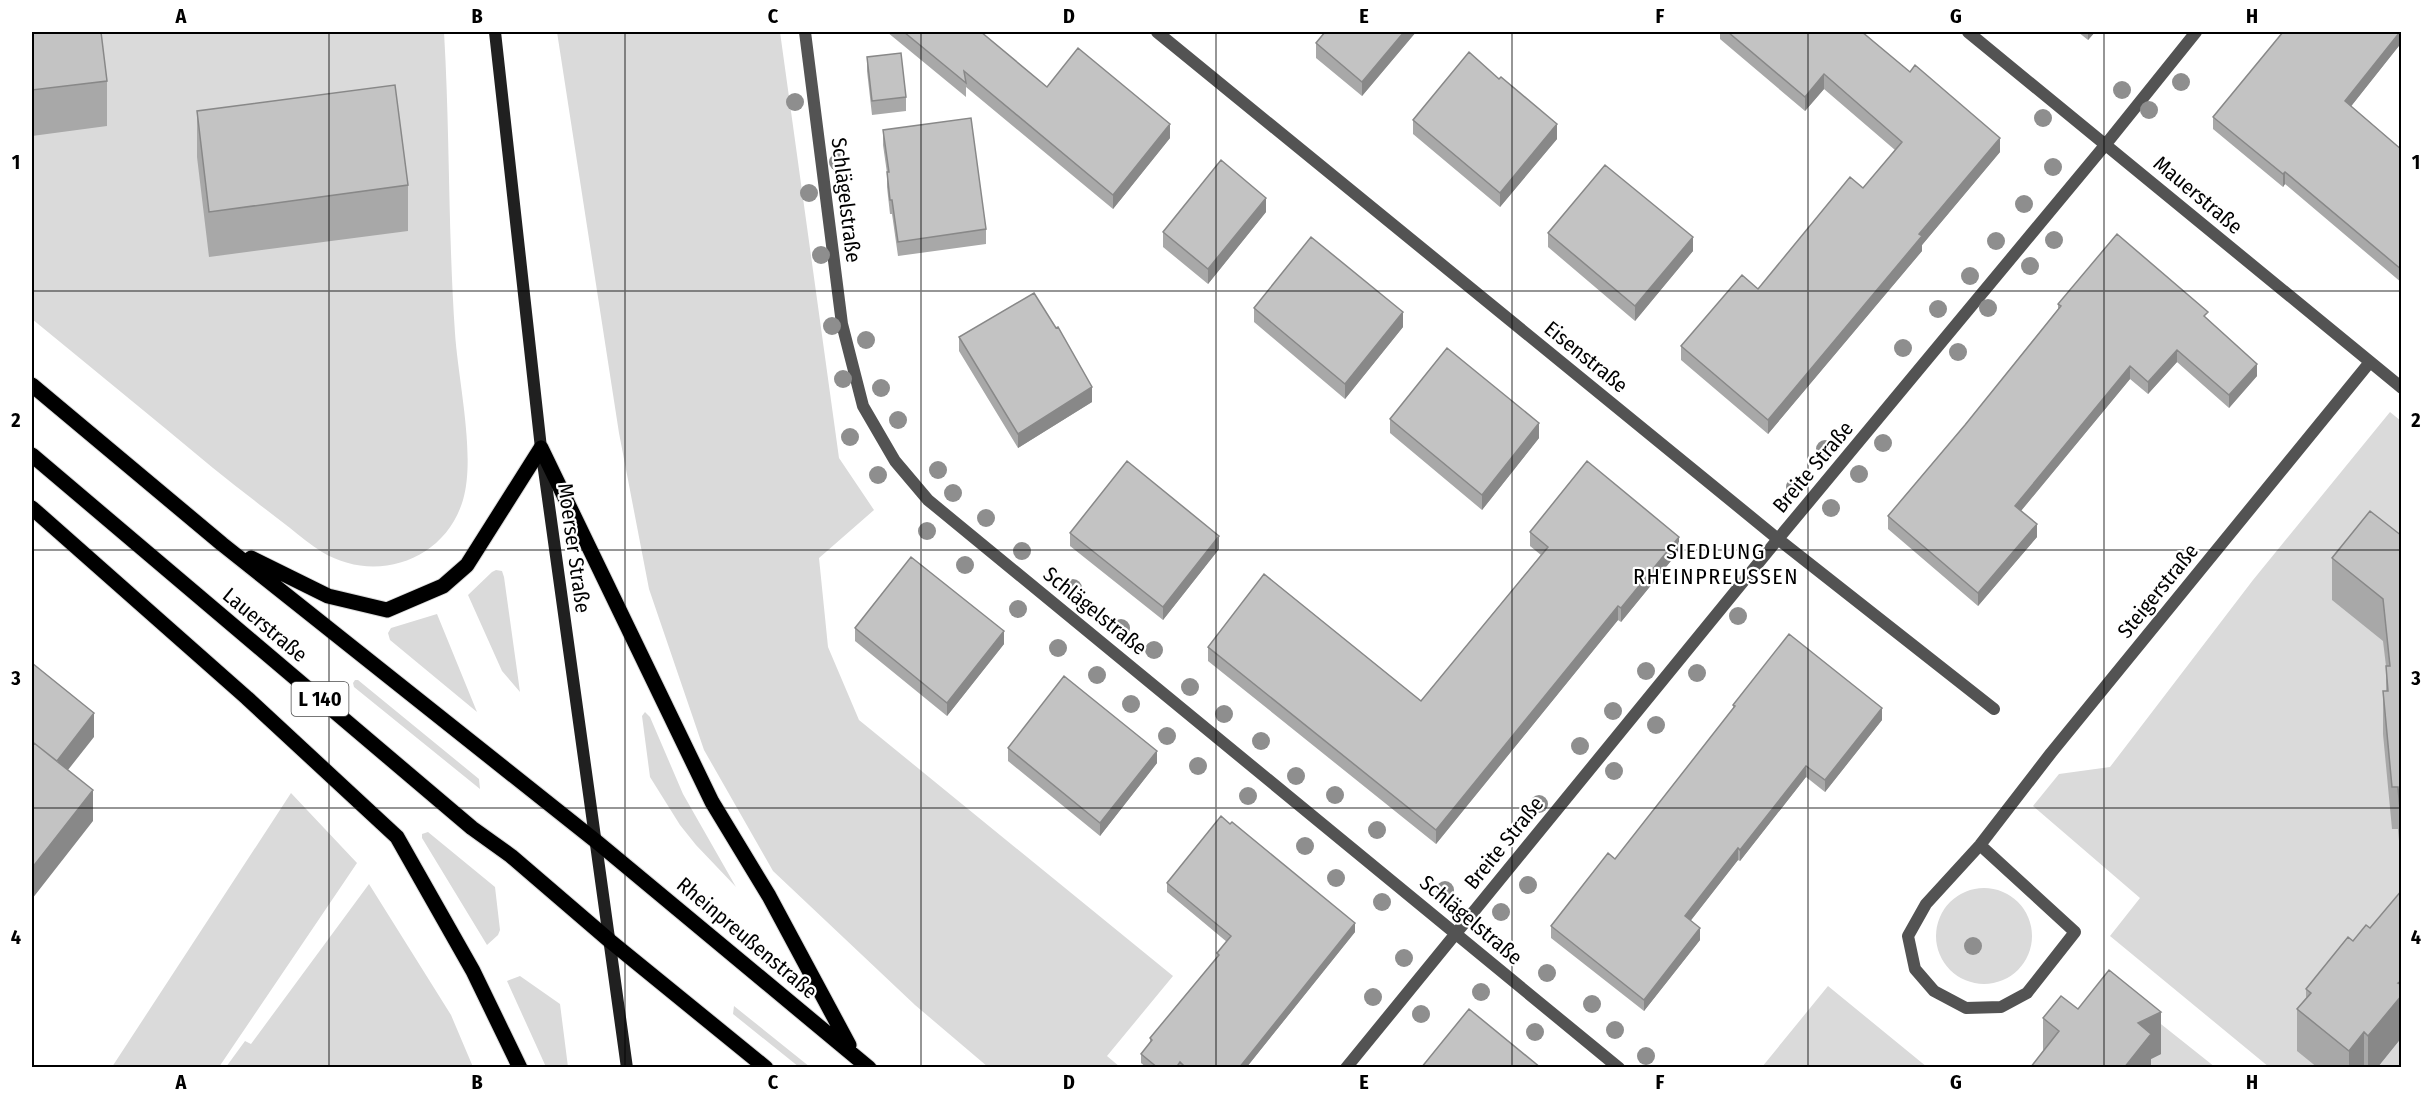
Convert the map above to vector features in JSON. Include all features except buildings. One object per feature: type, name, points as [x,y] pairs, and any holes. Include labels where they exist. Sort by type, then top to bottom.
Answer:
[{"type":"main road","name":"Moerser Straße","points":[[495,32],[541,448],[627,1068]]},
{"type":"main road","name":"Lauerstraße","points":[[32,385],[222,544],[597,842]]},
{"type":"main road","points":[[222,544],[328,596],[387,610],[443,586],[467,566],[541,448]]},
{"type":"main road","points":[[541,448],[712,802],[769,896],[853,1053]]},
{"type":"main road","name":"Lauerstraße","points":[[32,455],[472,828],[511,856],[610,940]]},
{"type":"main road","points":[[32,508],[247,698],[397,837],[474,971],[520,1068]]},
{"type":"main road","name":"Rheinpreußenstraße","points":[[597,842],[869,1068]]},
{"type":"main road","name":"L 140","points":[[610,940],[766,1068]]},
{"type":"street","name":"Schlägelstraße","points":[[805,32],[842,324],[863,406],[895,461],[928,500],[1619,1068]]},
{"type":"street","name":"Eisenstraße","points":[[1157,32],[1778,539],[1994,709]]},
{"type":"street","name":"Mauerstraße","points":[[1968,32],[2402,388]]},
{"type":"street","name":"Breite Straße","points":[[1346,1068],[2196,32]]},
{"type":"street","name":"Steigerstraße","points":[[1980,846],[2075,932],[2027,993],[2001,1007],[1966,1008],[1934,992],[1915,969],[1908,936],[1926,904],[1980,846],[2059,743],[2370,362]]},
{"type":"shaded area","points":[[32,32],[444,32],[453,295],[468,462],[463,500],[454,521],[441,538],[424,552],[406,561],[385,566],[364,566],[343,561],[322,552],[213,468],[32,319]]},
{"type":"shaded area","points":[[557,32],[780,32],[839,458],[874,510],[819,558],[828,647],[859,720],[1173,976],[1107,1056],[1120,1067],[988,1067],[915,1005],[773,871],[704,750],[649,589],[619,433]]},
{"type":"shaded area","points":[[2390,412],[2401,421],[2401,1067],[2269,1067],[2110,936],[2140,898],[2033,806],[2059,774],[2110,767],[2253,580]]},
{"type":"shaded area","points":[[496,570],[502,571],[504,577],[520,692],[502,671],[468,595]]},
{"type":"shaded area","points":[[437,614],[477,712],[390,640],[388,633],[391,628]]},
{"type":"shaded area","points":[[355,680],[358,680],[479,779],[480,789],[354,687]]},
{"type":"shaded area","points":[[645,712],[650,717],[683,794],[736,887],[680,825],[650,777],[642,716]]},
{"type":"shaded area","points":[[291,793],[357,863],[219,1067],[112,1067]]},
{"type":"shaded area","points":[[428,832],[495,887],[500,930],[487,945],[422,838],[422,834]]},
{"type":"shaded area","points":[[369,884],[451,1015],[473,1067],[226,1067],[245,1041],[251,1044]]},
{"type":"shaded area","points":[[1984,888],[2002,892],[2018,902],[2028,918],[2032,936],[2028,954],[2018,970],[2002,980],[1984,984],[1966,980],[1950,970],[1940,954],[1936,936],[1940,918],[1950,902],[1966,892]]},
{"type":"shaded area","points":[[520,976],[560,1004],[568,1067],[546,1067],[507,981]]},
{"type":"shaded area","points":[[1828,986],[1927,1067],[1762,1067]]},
{"type":"shaded area","points":[[734,1006],[810,1067],[799,1067],[733,1014]]},
{"type":"shaded area","points":[[2142,1009],[2215,1067],[2052,1068]]},
{"type":"district","name":"SIEDLUNG RHEINPREUSSEN","points":[[1716,564]]}]
